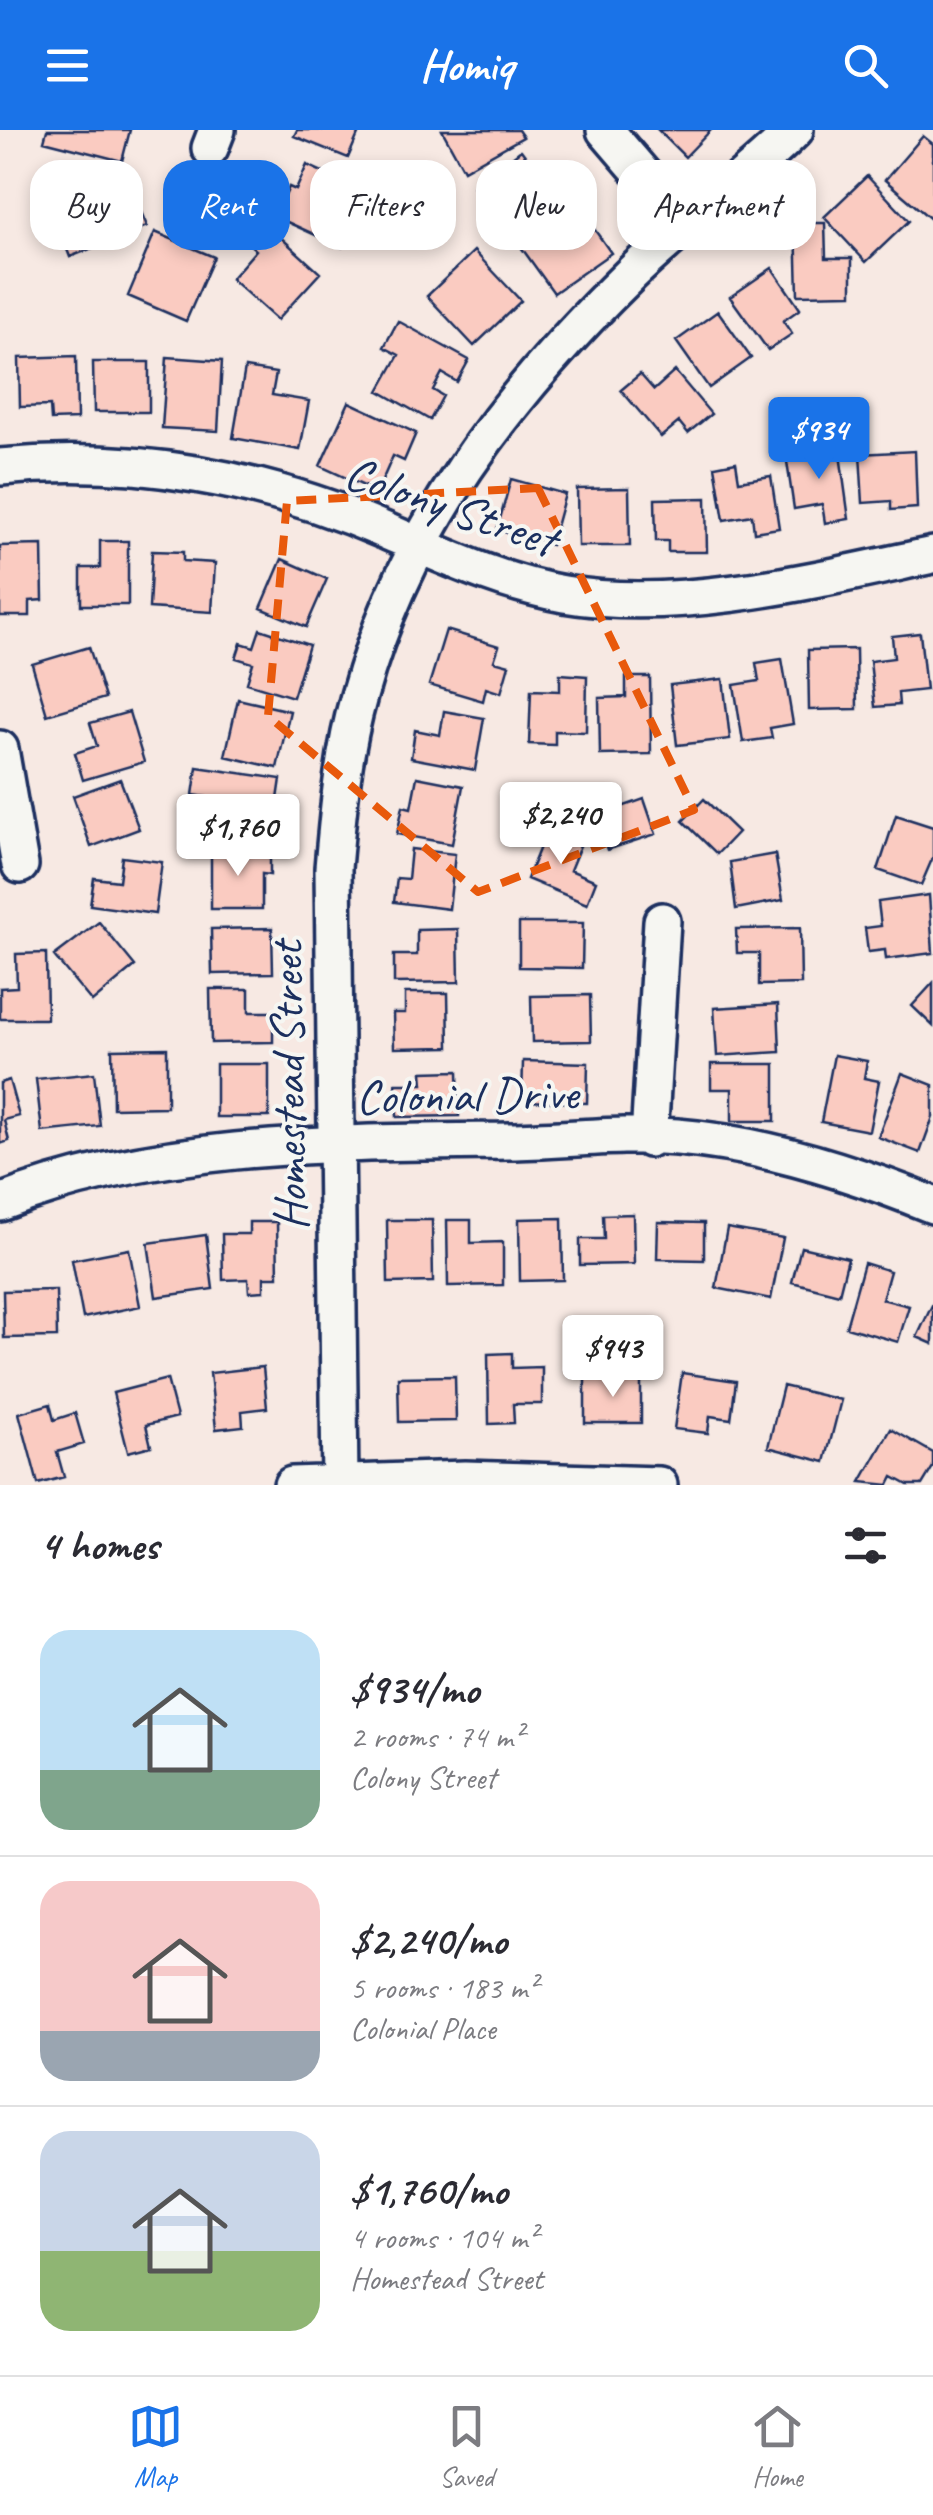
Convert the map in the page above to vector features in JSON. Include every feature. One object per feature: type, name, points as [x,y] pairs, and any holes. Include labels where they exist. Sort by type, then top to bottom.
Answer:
[{"type":"street","points":[[605,130],[631,160]]},
{"type":"street","name":"Homestead Street","points":[[766,160],[795,130]]},
{"type":"street","name":"Homestead Street","points":[[340,1483],[333,868],[341,783],[359,696],[417,546],[456,478],[522,386],[632,272],[659,250]]},
{"type":"street","name":"Colony Street","points":[[0,466],[162,466],[247,485],[384,530],[502,578],[566,594],[646,600],[730,592],[933,556]]},
{"type":"street","points":[[0,750],[20,865]]},
{"type":"street","points":[[649,1138],[662,921]]},
{"type":"street","name":"Colonial Drive","points":[[0,1202],[174,1160],[335,1143],[676,1137],[797,1159],[874,1181],[933,1205]]},
{"type":"street","points":[[292,1485],[465,1479],[660,1485]]},
{"type":"highlighted area","points":[[538,488],[694,810],[478,892],[268,716],[287,501]]},
{"type":"building","points":[[47,130],[130,130],[122,160],[44,141]]},
{"type":"building","points":[[297,130],[360,130],[348,158],[294,136]]},
{"type":"building","points":[[442,130],[518,130],[523,137],[476,160],[464,170]]},
{"type":"building","points":[[658,130],[711,130],[685,157]]},
{"type":"building","points":[[923,136],[933,144],[933,221],[885,180]]},
{"type":"building","points":[[521,150],[528,160],[508,160]]},
{"type":"building","points":[[307,165],[310,166],[310,232],[290,223],[290,187],[296,190]]},
{"type":"building","points":[[867,176],[909,221],[866,262],[824,217]]},
{"type":"building","points":[[816,223],[825,223],[826,258],[852,258],[852,294],[798,295],[797,250],[816,250]]},
{"type":"building","points":[[155,232],[163,235],[163,250],[197,250],[214,257],[186,321],[128,296]]},
{"type":"building","points":[[597,233],[611,253],[554,293],[523,250],[597,250]]},
{"type":"building","points":[[290,246],[320,273],[277,320],[231,279],[256,250],[290,250]]},
{"type":"building","points":[[67,250],[87,250],[70,257]]},
{"type":"building","points":[[474,251],[521,301],[474,346],[427,296]]},
{"type":"building","points":[[772,268],[800,309],[783,321],[792,334],[768,350],[730,297]]},
{"type":"building","points":[[718,311],[751,358],[709,388],[676,341]]},
{"type":"building","points":[[398,321],[469,360],[457,382],[442,373],[433,390],[443,396],[430,420],[379,391],[399,355],[384,347]]},
{"type":"building","points":[[76,356],[77,419],[51,420],[50,406],[20,407],[19,358]]},
{"type":"building","points":[[167,357],[222,361],[218,431],[162,428]]},
{"type":"building","points":[[93,362],[149,362],[149,412],[94,412]]},
{"type":"building","points":[[245,368],[276,373],[272,395],[309,401],[300,450],[233,438]]},
{"type":"building","points":[[675,371],[711,414],[688,433],[679,422],[661,437],[621,390],[640,374],[654,390]]},
{"type":"building","points":[[349,402],[416,433],[404,461],[393,456],[377,492],[320,466]]},
{"type":"building","points":[[839,447],[849,519],[825,523],[822,504],[794,509],[786,455]]},
{"type":"building","points":[[915,451],[917,508],[891,510],[891,501],[863,503],[860,454]]},
{"type":"building","points":[[736,462],[739,481],[771,476],[779,528],[754,532],[752,515],[724,520],[715,466]]},
{"type":"building","points":[[511,479],[565,494],[551,545],[497,530]]},
{"type":"building","points":[[629,488],[630,546],[578,546],[577,489]]},
{"type":"building","points":[[706,498],[707,552],[668,552],[668,541],[656,541],[655,499]]},
{"type":"building","points":[[100,541],[128,541],[128,605],[81,605],[81,568],[100,568]]},
{"type":"building","points":[[42,545],[43,600],[30,601],[30,616],[0,616],[0,546]]},
{"type":"building","points":[[152,551],[183,552],[183,561],[215,563],[212,612],[149,608]]},
{"type":"building","points":[[282,559],[327,579],[306,627],[261,608]]},
{"type":"building","points":[[260,629],[309,645],[293,697],[247,683],[253,663],[236,658],[241,643],[254,647]]},
{"type":"building","points":[[446,630],[499,646],[494,661],[509,665],[501,693],[486,688],[483,701],[429,685]]},
{"type":"building","points":[[920,633],[926,690],[898,693],[899,705],[875,707],[870,661],[894,658],[892,636]]},
{"type":"building","points":[[89,647],[105,698],[47,715],[32,664]]},
{"type":"building","points":[[856,649],[857,709],[809,710],[808,650]]},
{"type":"building","points":[[782,659],[793,724],[770,728],[772,738],[743,742],[734,685],[759,681],[756,663]]},
{"type":"building","points":[[560,674],[587,676],[586,732],[555,731],[555,745],[529,744],[531,690],[560,691]]},
{"type":"building","points":[[626,677],[650,677],[651,754],[600,755],[599,698],[626,697]]},
{"type":"building","points":[[723,679],[730,739],[677,745],[670,685]]},
{"type":"building","points":[[238,699],[290,711],[277,768],[225,756]]},
{"type":"building","points":[[444,711],[484,718],[475,770],[411,758],[415,730],[440,735]]},
{"type":"building","points":[[129,712],[144,762],[83,780],[75,753],[97,746],[90,723]]},
{"type":"building","points":[[197,767],[281,779],[277,806],[255,803],[252,829],[209,823],[213,798],[193,795]]},
{"type":"building","points":[[417,777],[463,786],[452,844],[397,834],[403,806],[411,808]]},
{"type":"building","points":[[120,779],[139,829],[91,847],[73,796]]},
{"type":"building","points":[[644,799],[656,834],[607,850],[596,816]]},
{"type":"building","points":[[704,799],[738,832],[717,854],[683,821]]},
{"type":"building","points":[[896,815],[933,827],[933,857],[921,885],[878,870]]},
{"type":"building","points":[[548,827],[582,841],[570,870],[596,881],[587,904],[527,879]]},
{"type":"building","points":[[411,849],[455,854],[449,909],[394,902],[397,878],[408,879]]},
{"type":"building","points":[[211,851],[270,851],[270,875],[262,874],[262,909],[211,909]]},
{"type":"building","points":[[775,854],[783,900],[736,909],[730,862]]},
{"type":"building","points":[[122,857],[162,862],[155,914],[90,905],[94,878],[119,881]]},
{"type":"building","points":[[929,895],[933,953],[886,959],[885,950],[868,952],[865,928],[881,926],[878,902]]},
{"type":"building","points":[[99,922],[135,966],[92,1002],[54,956]]},
{"type":"building","points":[[519,923],[583,923],[582,968],[519,967]]},
{"type":"building","points":[[272,928],[273,973],[212,974],[211,929]]},
{"type":"building","points":[[800,928],[801,984],[759,985],[759,953],[737,953],[736,929]]},
{"type":"building","points":[[458,929],[459,982],[394,983],[394,955],[417,955],[417,930]]},
{"type":"building","points":[[46,953],[47,1019],[0,1019],[0,988],[17,987],[16,954]]},
{"type":"building","points":[[933,983],[933,1026],[912,1006]]},
{"type":"building","points":[[210,989],[249,989],[249,1012],[273,1012],[273,1042],[211,1043]]},
{"type":"building","points":[[405,993],[448,993],[449,1047],[394,1048],[393,1013],[405,1013]]},
{"type":"building","points":[[590,995],[591,1041],[532,1042],[531,996]]},
{"type":"building","points":[[778,1004],[780,1052],[717,1056],[714,1008]]},
{"type":"building","points":[[167,1048],[167,1107],[113,1108],[112,1049]]},
{"type":"building","points":[[834,1055],[867,1061],[864,1078],[879,1081],[869,1131],[821,1122]]},
{"type":"building","points":[[523,1061],[588,1063],[587,1103],[522,1101]]},
{"type":"building","points":[[216,1064],[269,1064],[269,1117],[216,1117]]},
{"type":"building","points":[[711,1064],[775,1064],[775,1121],[732,1121],[732,1089],[711,1089]]},
{"type":"building","points":[[458,1071],[459,1116],[397,1117],[396,1084],[423,1084],[422,1072]]},
{"type":"building","points":[[94,1073],[100,1126],[42,1132],[36,1079]]},
{"type":"building","points":[[902,1073],[933,1085],[933,1117],[920,1153],[878,1137]]},
{"type":"building","points":[[9,1080],[19,1116],[4,1120],[9,1141],[0,1144],[0,1083]]},
{"type":"building","points":[[633,1214],[634,1264],[580,1265],[580,1239],[604,1239],[603,1215]]},
{"type":"building","points":[[562,1218],[563,1280],[520,1281],[519,1219]]},
{"type":"building","points":[[387,1220],[432,1220],[433,1282],[388,1283]]},
{"type":"building","points":[[447,1220],[471,1220],[471,1243],[503,1242],[503,1285],[448,1286]]},
{"type":"building","points":[[249,1222],[277,1222],[278,1277],[264,1277],[264,1291],[249,1292],[248,1279],[223,1280],[222,1234],[249,1234]]},
{"type":"building","points":[[658,1222],[704,1223],[704,1260],[657,1259]]},
{"type":"building","points":[[727,1228],[783,1238],[771,1299],[716,1288]]},
{"type":"building","points":[[206,1235],[213,1289],[156,1297],[148,1243]]},
{"type":"building","points":[[801,1247],[848,1258],[839,1294],[792,1282]]},
{"type":"building","points":[[129,1249],[140,1306],[83,1318],[72,1260]]},
{"type":"building","points":[[864,1263],[890,1271],[882,1299],[909,1306],[898,1342],[846,1327]]},
{"type":"building","points":[[56,1290],[57,1337],[4,1338],[3,1291]]},
{"type":"building","points":[[933,1303],[933,1344],[917,1337]]},
{"type":"building","points":[[512,1353],[512,1368],[542,1367],[542,1404],[513,1404],[514,1423],[489,1424],[488,1354]]},
{"type":"building","points":[[263,1367],[267,1408],[242,1411],[243,1426],[216,1429],[210,1373]]},
{"type":"building","points":[[682,1373],[736,1381],[731,1419],[710,1416],[708,1433],[674,1429]]},
{"type":"building","points":[[455,1376],[456,1421],[399,1422],[398,1377]]},
{"type":"building","points":[[585,1377],[641,1378],[641,1423],[585,1423]]},
{"type":"building","points":[[167,1379],[177,1417],[146,1425],[151,1446],[128,1452],[113,1393]]},
{"type":"building","points":[[783,1386],[841,1400],[825,1462],[768,1447]]},
{"type":"building","points":[[50,1404],[54,1420],[75,1413],[84,1444],[57,1452],[64,1477],[38,1484],[19,1413]]},
{"type":"building","points":[[891,1429],[933,1453],[933,1467],[922,1485],[908,1485],[893,1477],[889,1485],[861,1482]]}]
